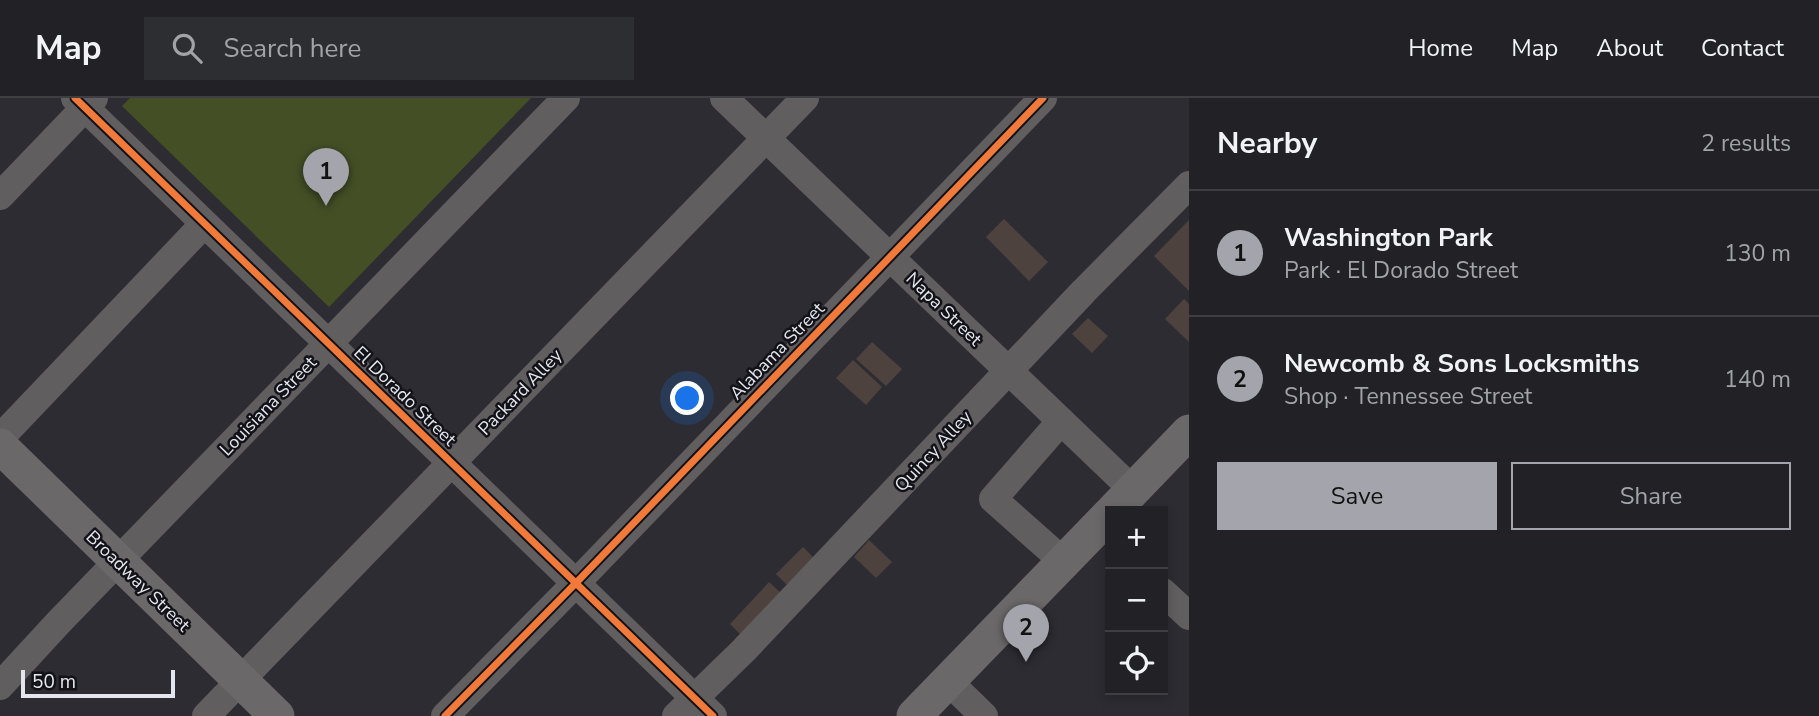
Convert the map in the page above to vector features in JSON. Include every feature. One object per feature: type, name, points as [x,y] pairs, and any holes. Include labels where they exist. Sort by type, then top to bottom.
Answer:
[{"type":"main road","points":[[1123,506],[1189,432]]},
{"type":"main road","name":"Broadway Street","points":[[0,446],[277,716]]},
{"type":"main road","points":[[914,716],[1064,562],[1105,524]]},
{"type":"street","name":"Louisiana Street","points":[[0,686],[566,98]]},
{"type":"street","name":"Napa Street","points":[[724,98],[1061,421],[1106,506]]},
{"type":"street","name":"Packard Alley","points":[[206,716],[805,98]]},
{"type":"street","name":"Alabama Street","points":[[445,716],[1043,98]]},
{"type":"street","name":"El Dorado Street","points":[[84,101],[204,224],[576,583],[694,710]]},
{"type":"street","points":[[0,196],[84,101]]},
{"type":"street","name":"Quincy Alley","points":[[694,710],[744,650],[1008,371],[1189,185]]},
{"type":"street","points":[[0,438],[204,224]]},
{"type":"street","points":[[1061,421],[993,499],[1064,562]]},
{"type":"street","points":[[1168,597],[1189,616]]},
{"type":"street","points":[[948,681],[984,716]]},
{"type":"green space","points":[[130,98],[531,98],[329,307],[122,106]]},
{"type":"building","points":[[1004,219],[1048,262],[1029,281],[986,237]]},
{"type":"building","points":[[1189,220],[1189,291],[1154,256]]},
{"type":"building","points":[[1184,299],[1189,304],[1189,342],[1165,319]]},
{"type":"building","points":[[1088,318],[1108,336],[1092,353],[1072,334]]},
{"type":"building","points":[[872,342],[902,369],[886,386],[856,359]]},
{"type":"building","points":[[853,360],[882,387],[866,405],[836,378]]},
{"type":"building","points":[[869,540],[892,562],[876,578],[854,557]]},
{"type":"building","points":[[803,547],[818,562],[792,590],[776,574]]},
{"type":"building","points":[[769,582],[780,592],[741,635],[730,624]]},
{"type":"cycle path","points":[[75,98],[713,716]]},
{"type":"cycle path","points":[[445,716],[1043,98]]},
{"type":"place","name":"Washington Park","points":[[326,206]]},
{"type":"place","name":"Newcomb & Sons Locksmiths","points":[[1026,662]]}]
